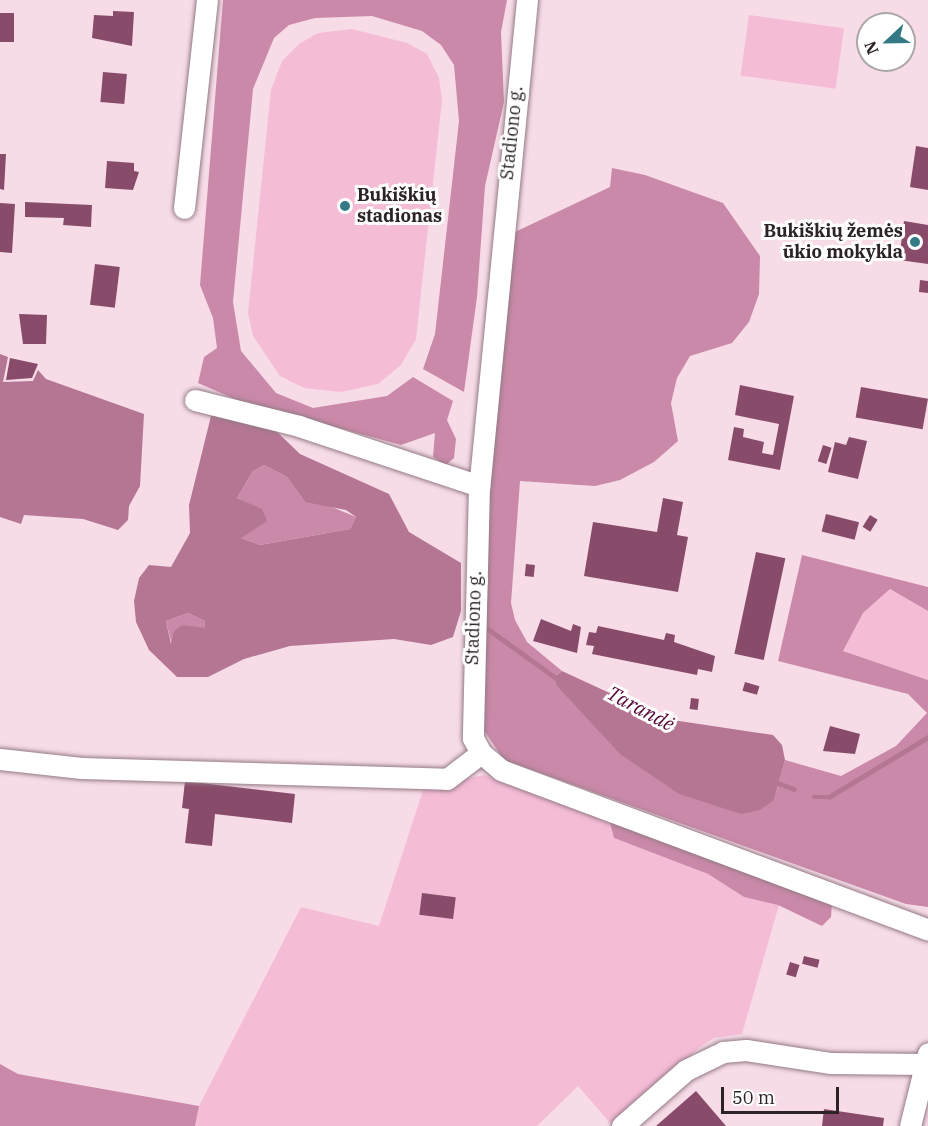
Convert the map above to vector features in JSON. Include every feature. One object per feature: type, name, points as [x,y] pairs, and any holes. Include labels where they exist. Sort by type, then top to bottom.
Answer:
[{"type":"street","points":[[184,208],[207,0]]},
{"type":"street","name":"Stadiono g.","points":[[481,753],[471,720],[479,486],[527,0]]},
{"type":"street","points":[[195,399],[299,426],[479,486]]},
{"type":"street","points":[[0,759],[82,768],[447,779],[481,753],[501,770],[928,930]]},
{"type":"street","points":[[622,1126],[686,1070],[723,1052],[746,1050],[831,1063],[926,1058],[910,1126]]},
{"type":"shaded area","points":[[223,0],[507,0],[501,32],[504,102],[485,186],[477,297],[464,392],[423,369],[435,334],[459,121],[454,65],[441,45],[422,31],[372,16],[315,18],[289,25],[274,38],[253,89],[233,302],[241,351],[276,393],[313,408],[387,396],[413,377],[453,401],[447,420],[456,439],[454,458],[446,465],[433,457],[435,433],[401,445],[237,400],[198,383],[204,357],[217,348],[213,318],[200,285]]},
{"type":"shaded area","points":[[749,15],[844,28],[836,89],[741,75]]},
{"type":"shaded area","name":"Bukiškių stadionas","points":[[352,29],[407,43],[427,54],[439,78],[442,100],[416,339],[401,365],[378,384],[341,392],[304,388],[280,376],[253,336],[248,313],[271,90],[282,61],[299,44],[318,33]]},
{"type":"shaded area","points":[[612,168],[645,175],[723,203],[760,256],[759,294],[749,322],[732,343],[690,356],[677,378],[671,403],[678,441],[654,462],[620,480],[595,486],[520,481],[511,603],[515,620],[527,642],[562,671],[554,677],[774,800],[785,760],[841,776],[896,746],[927,713],[908,694],[778,661],[802,555],[928,587],[928,611],[890,589],[863,613],[843,651],[928,680],[928,907],[906,904],[504,760],[483,729],[485,522],[515,232],[610,187]]},
{"type":"shaded area","points":[[264,465],[287,477],[305,502],[320,502],[356,517],[350,529],[260,545],[241,538],[262,510],[237,498],[253,471]]},
{"type":"shaded area","points":[[890,589],[928,611],[928,680],[843,651],[863,613]]},
{"type":"shaded area","points":[[188,613],[205,621],[205,629],[172,645],[166,621]]},
{"type":"shaded area","points":[[484,775],[609,819],[614,838],[708,874],[744,897],[779,905],[742,1034],[714,1038],[700,1047],[611,1124],[578,1086],[537,1126],[195,1126],[199,1106],[301,907],[379,926],[424,787]]},
{"type":"shaded area","points":[[609,819],[832,903],[831,917],[822,926],[778,905],[744,897],[708,874],[614,838]]},
{"type":"shaded area","points":[[0,1064],[18,1074],[199,1106],[195,1126],[0,1126]]},
{"type":"water","points":[[0,354],[8,357],[3,382],[33,381],[38,370],[46,379],[144,414],[140,486],[129,506],[128,520],[118,530],[83,519],[24,515],[21,524],[0,517]]},
{"type":"water","points":[[211,416],[240,416],[273,428],[300,454],[389,494],[409,532],[461,563],[461,611],[453,637],[431,645],[394,639],[290,646],[244,659],[208,677],[177,677],[149,650],[136,622],[134,601],[139,578],[149,565],[171,567],[190,533],[189,505]],"holes":[[[264,465],[287,477],[305,502],[346,510],[356,517],[350,529],[260,545],[241,538],[267,521],[262,509],[237,498],[253,471]],[[188,613],[205,621],[205,628],[182,625],[174,631],[171,644],[166,621]]]},
{"type":"water","points":[[562,671],[666,719],[773,735],[782,745],[785,760],[774,800],[760,810],[741,814],[679,794],[620,754],[557,686],[554,677]]},
{"type":"building","points":[[113,11],[134,12],[132,46],[92,38],[94,15],[113,16]]},
{"type":"building","points":[[0,13],[14,13],[14,42],[0,42]]},
{"type":"building","points":[[103,72],[127,74],[124,104],[100,102]]},
{"type":"building","name":"Bukiškių žemės ūkio mokykla","points":[[916,146],[928,148],[928,190],[910,187]]},
{"type":"building","points":[[0,154],[6,154],[4,190],[0,189]]},
{"type":"building","points":[[107,161],[134,163],[134,171],[139,172],[133,190],[105,188]]},
{"type":"building","points":[[25,202],[92,205],[91,227],[63,225],[64,218],[25,217]]},
{"type":"building","points":[[0,203],[15,204],[12,253],[0,252]]},
{"type":"building","name":"Bukiškių žemės ūkio mokykla","points":[[904,221],[928,225],[928,264],[899,260]]},
{"type":"building","points":[[95,264],[120,267],[115,308],[90,305]]},
{"type":"building","points":[[920,280],[928,281],[928,293],[919,292]]},
{"type":"building","points":[[19,314],[47,315],[46,344],[23,344]]},
{"type":"building","points":[[10,358],[38,364],[32,378],[6,380]]},
{"type":"building","points":[[740,385],[794,396],[780,470],[728,460],[734,427],[744,429],[743,437],[764,442],[762,453],[773,455],[779,424],[735,415]]},
{"type":"building","points":[[861,387],[928,399],[923,429],[856,418]]},
{"type":"building","points":[[849,437],[867,441],[858,479],[828,472],[835,442],[846,445]]},
{"type":"building","points":[[823,445],[832,448],[826,464],[818,461]]},
{"type":"building","points":[[663,498],[683,502],[677,535],[688,537],[678,592],[584,576],[593,522],[657,532]]},
{"type":"building","points":[[826,514],[859,522],[855,540],[822,531]]},
{"type":"building","points":[[870,515],[878,520],[870,532],[863,527]]},
{"type":"building","points":[[756,552],[785,558],[764,660],[734,654]]},
{"type":"building","points":[[526,564],[535,565],[534,577],[525,576]]},
{"type":"building","points":[[541,619],[571,631],[573,624],[581,627],[577,653],[533,641]]},
{"type":"building","points":[[598,626],[664,640],[666,633],[675,635],[674,642],[715,656],[712,672],[698,669],[697,675],[592,654],[594,646],[586,645],[589,632],[596,633]]},
{"type":"building","points":[[745,682],[759,686],[757,695],[743,691]]},
{"type":"building","points":[[691,698],[699,699],[698,710],[690,709]]},
{"type":"building","points":[[830,726],[860,734],[855,754],[823,751]]},
{"type":"building","points":[[185,781],[295,794],[292,823],[215,814],[212,846],[185,843],[189,809],[182,808]]},
{"type":"building","points":[[422,893],[456,897],[453,919],[419,915]]},
{"type":"building","points":[[804,956],[820,960],[818,968],[802,964]]},
{"type":"building","points":[[790,962],[800,965],[796,977],[786,974]]},
{"type":"building","points":[[696,1091],[726,1126],[656,1126]]},
{"type":"building","points":[[824,1109],[884,1118],[883,1126],[822,1126]]},
{"type":"waterway","name":"Tarandė","points":[[488,629],[559,680]]},
{"type":"waterway","name":"Tarandė","points":[[814,797],[829,797],[928,737]]},
{"type":"waterway","name":"Tarandė","points":[[775,782],[794,789]]},
{"type":"place","name":"Bukiškių stadionas","points":[[345,206]]},
{"type":"place","name":"Bukiškių žemės ūkio mokykla","points":[[915,242]]}]
